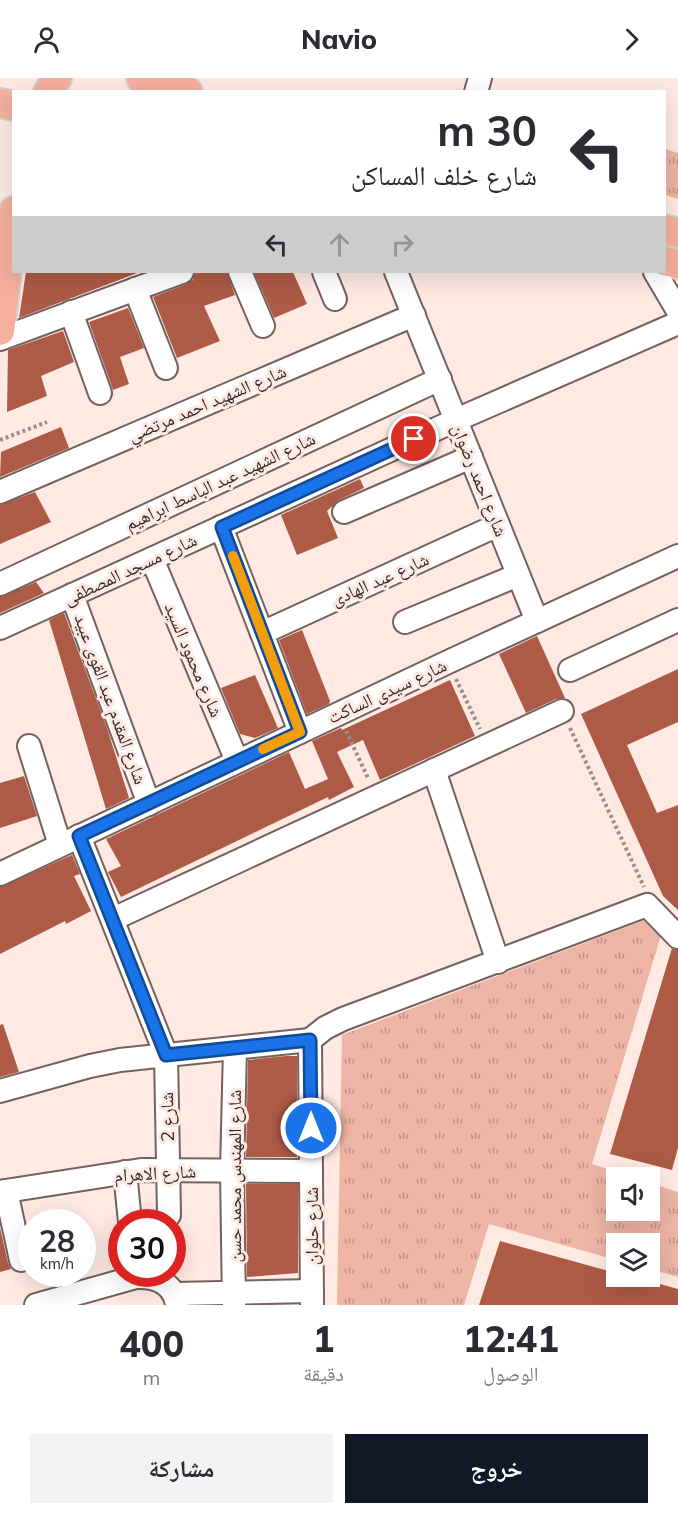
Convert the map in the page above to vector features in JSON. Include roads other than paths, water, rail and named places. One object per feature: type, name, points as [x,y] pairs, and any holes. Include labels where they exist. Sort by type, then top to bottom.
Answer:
[{"type":"main road","points":[[141,78],[181,90]]},
{"type":"main road","points":[[0,331],[12,228]]},
{"type":"street","points":[[0,339],[180,273]]},
{"type":"street","points":[[240,273],[263,326]]},
{"type":"street","points":[[324,273],[335,299]]},
{"type":"street","name":"شارع احمد رضوان","points":[[396,273],[537,621]]},
{"type":"street","points":[[656,273],[678,311]]},
{"type":"street","points":[[135,289],[166,368]]},
{"type":"street","points":[[71,312],[100,393]]},
{"type":"street","name":"شارع الشهيد احمد مرتضي","points":[[0,492],[414,315]]},
{"type":"street","name":"شارع مسجد المصطفى","points":[[0,628],[456,420],[678,323]]},
{"type":"street","name":"شارع الشهيد عبد الباسط ابراهيم","points":[[0,584],[440,379]]},
{"type":"street","points":[[344,512],[471,457]]},
{"type":"street","name":"شارع عبد الهادى","points":[[262,633],[498,525]]},
{"type":"street","points":[[222,527],[300,732]]},
{"type":"street","name":"شارع سيدى الساكت","points":[[0,874],[678,556]]},
{"type":"street","name":"شارع محمود السيد","points":[[152,559],[237,761]]},
{"type":"street","points":[[405,622],[518,575]]},
{"type":"street","name":"شارع المقدم عبد القوى عبيد","points":[[72,595],[149,804]]},
{"type":"street","points":[[570,670],[678,620]]},
{"type":"street","points":[[113,919],[562,711]]},
{"type":"street","points":[[29,746],[70,841],[113,919],[166,1055]]},
{"type":"street","points":[[434,770],[498,962]]},
{"type":"street","points":[[0,1091],[120,1060],[310,1040],[325,1028],[343,1019],[647,905],[678,937]]},
{"type":"street","name":"شارع حلوان","points":[[310,1040],[312,1298]]},
{"type":"street","name":"شارع المهندس محمد حسن","points":[[233,1298],[232,1171],[235,1048]]},
{"type":"street","name":"شارع 2","points":[[166,1055],[169,1209]]},
{"type":"street","name":"شارع الاهرام","points":[[3,1192],[125,1172],[168,1170],[311,1172]]},
{"type":"street","points":[[125,1172],[129,1209]]},
{"type":"street","points":[[3,1192],[18,1249]]},
{"type":"street","points":[[36,1305],[108,1283]]},
{"type":"street","points":[[176,1299],[312,1298]]}]
